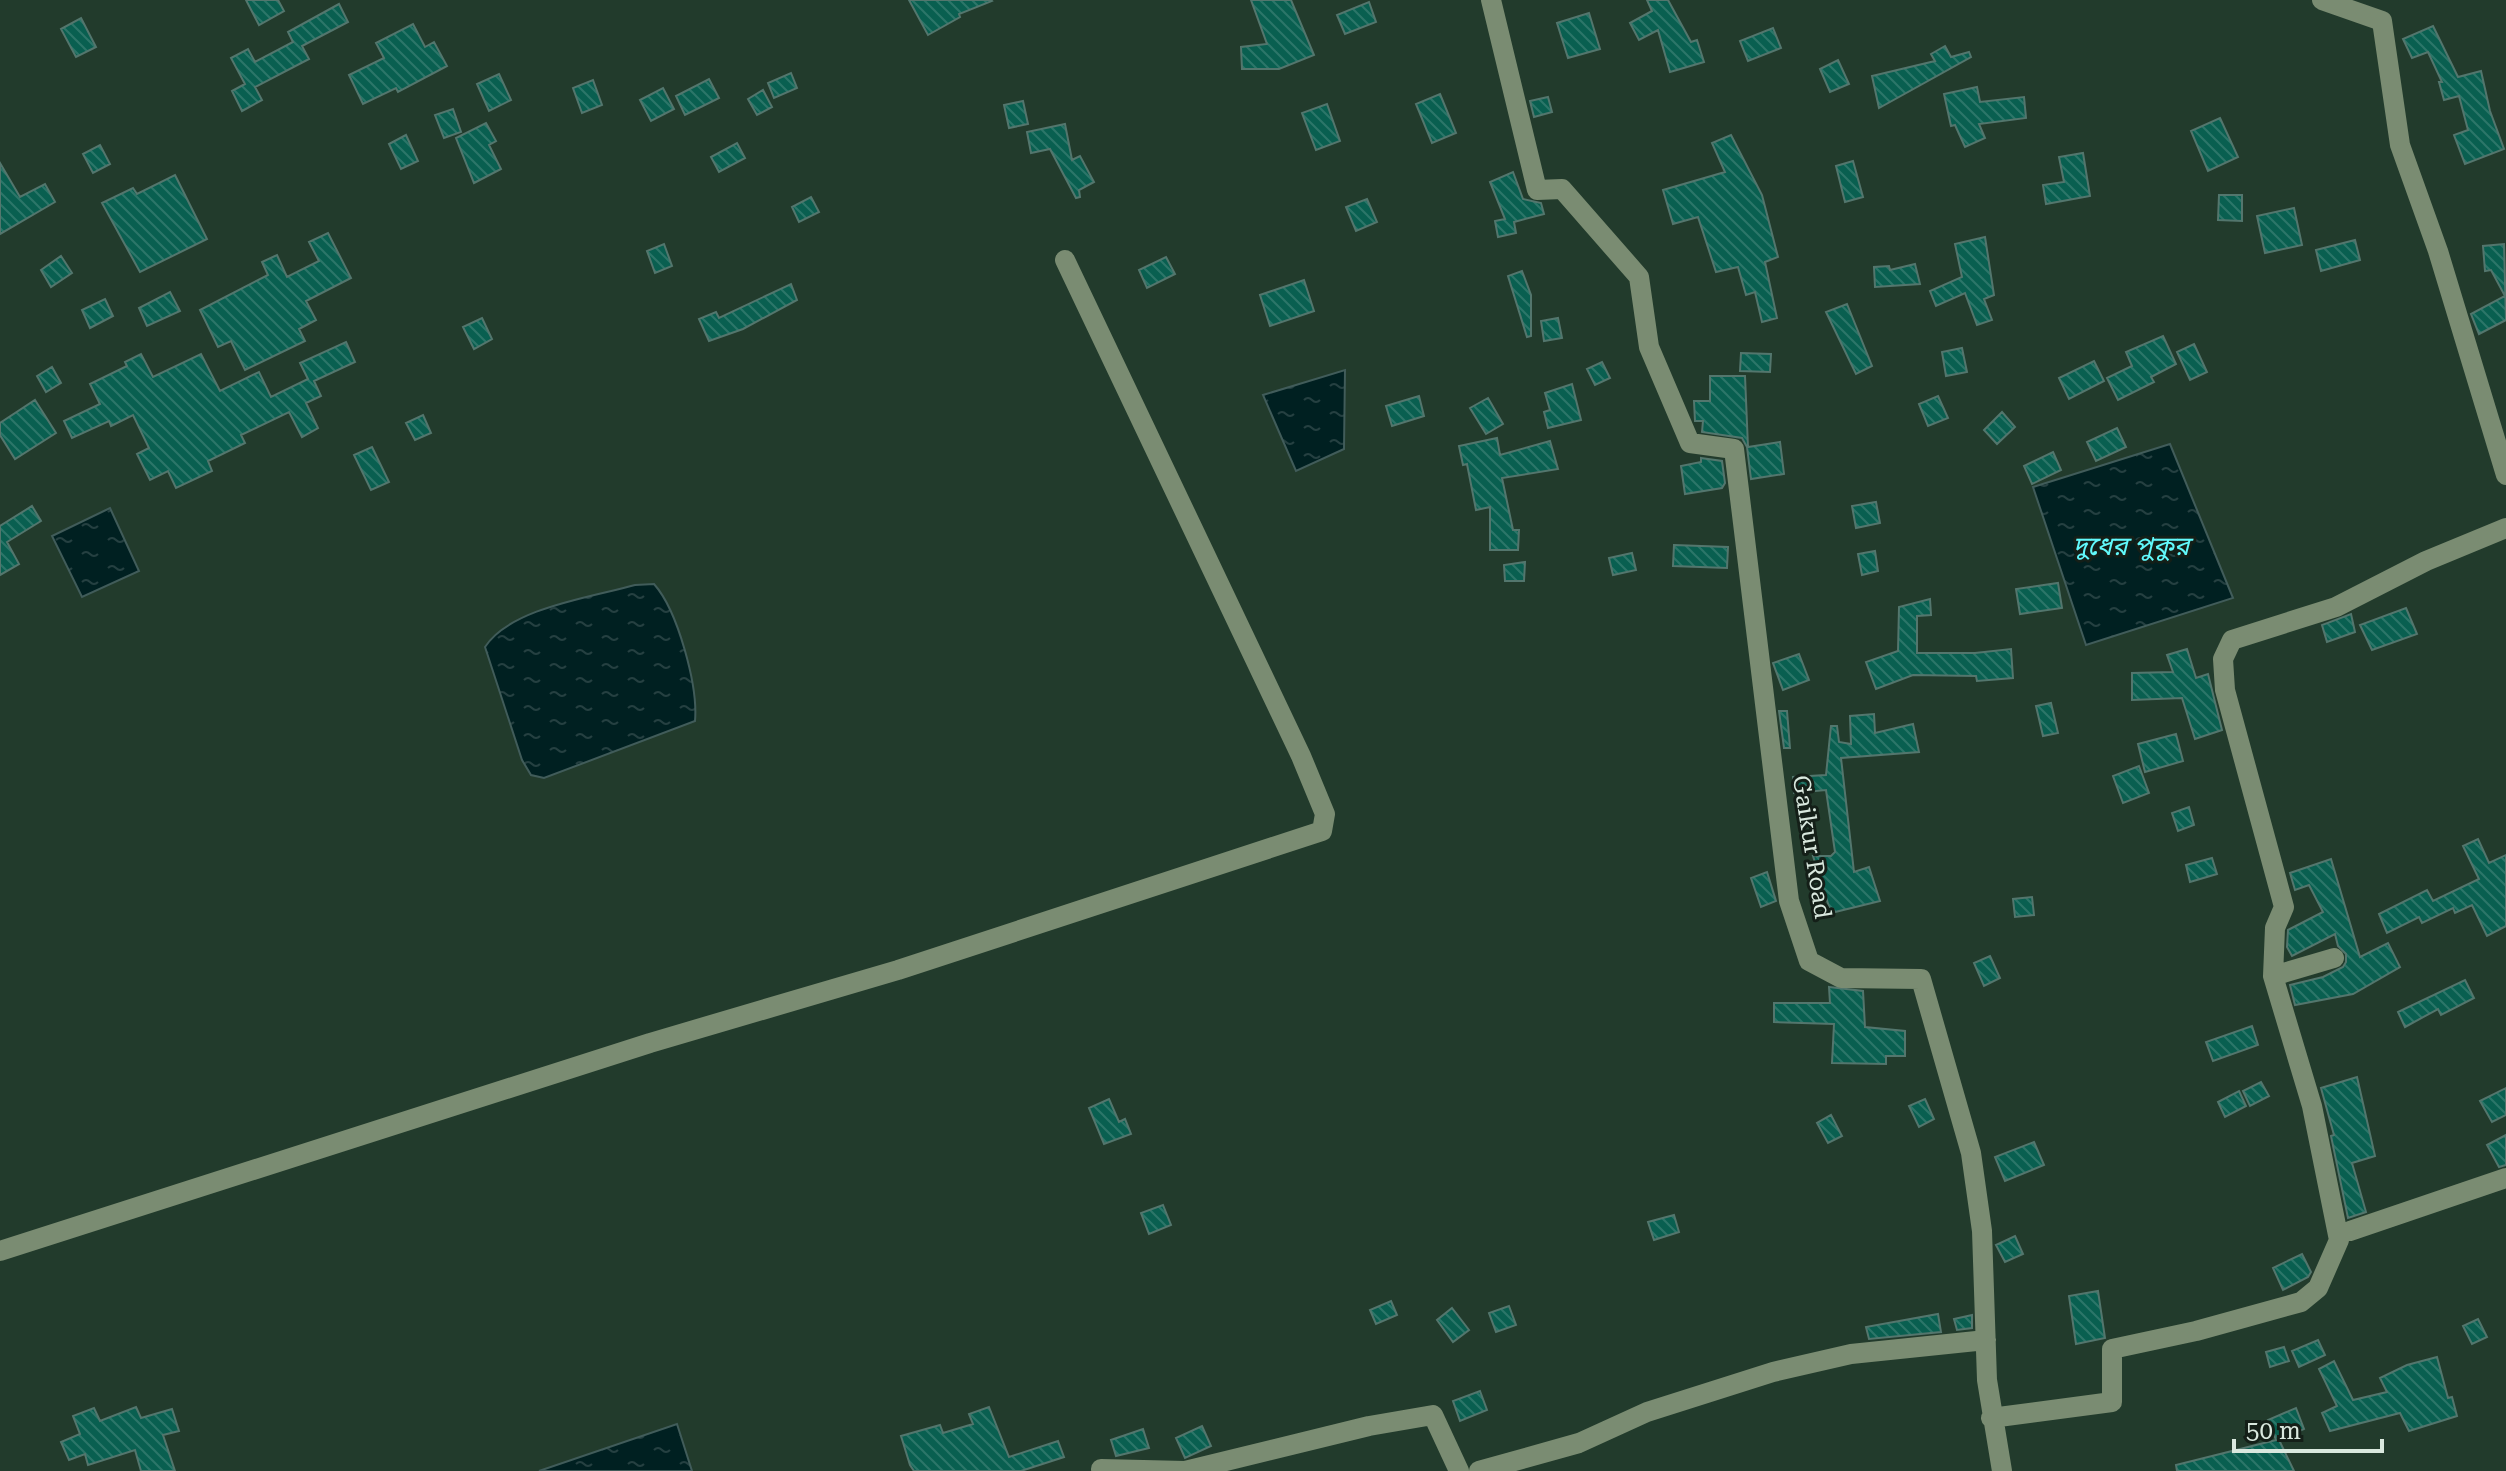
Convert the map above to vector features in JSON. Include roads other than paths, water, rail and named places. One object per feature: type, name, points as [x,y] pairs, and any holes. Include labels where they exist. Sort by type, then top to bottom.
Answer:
[{"type":"street","name":"Gaikur Road","points":[[1491,0],[1537,190],[1562,189],[1639,277],[1649,347],[1690,443],[1734,449],[1789,901],[1809,961],[1841,978],[1921,979],[1971,1153],[1982,1231],[1986,1340]]},
{"type":"street","points":[[2322,0],[2382,21],[2400,145],[2438,251],[2506,475]]},
{"type":"street","points":[[0,1251],[593,1061],[898,970],[1322,831],[1325,814],[1301,756],[1065,260]]},
{"type":"street","points":[[1991,1418],[2112,1402],[2112,1349],[2196,1331],[2301,1302],[2318,1288],[2339,1240],[2312,1106],[2273,976],[2275,928],[2284,907],[2225,690],[2223,659],[2232,640],[2336,607],[2426,561],[2506,528]]},
{"type":"street","points":[[2273,976],[2334,958]]},
{"type":"street","points":[[2350,1231],[2506,1178]]},
{"type":"street","points":[[1479,1471],[1579,1443],[1647,1412],[1773,1372],[1851,1354],[1986,1340],[1991,1418],[2002,1471]]},
{"type":"street","points":[[1098,1470],[1185,1471],[1365,1427],[1433,1415],[1459,1471]]},
{"type":"water","points":[[1345,370],[1344,449],[1296,471],[1263,395]]},
{"type":"water","name":"দুধের পুকুর","points":[[2170,444],[2233,598],[2086,645],[2033,487]]},
{"type":"water","points":[[110,508],[139,571],[82,597],[52,536]]},
{"type":"water","points":[[654,584],[671,612],[685,650],[693,689],[695,721],[544,778],[531,775],[522,760],[485,647],[497,634],[532,613],[635,585]]},
{"type":"water","points":[[677,1424],[692,1471],[539,1471]]}]
